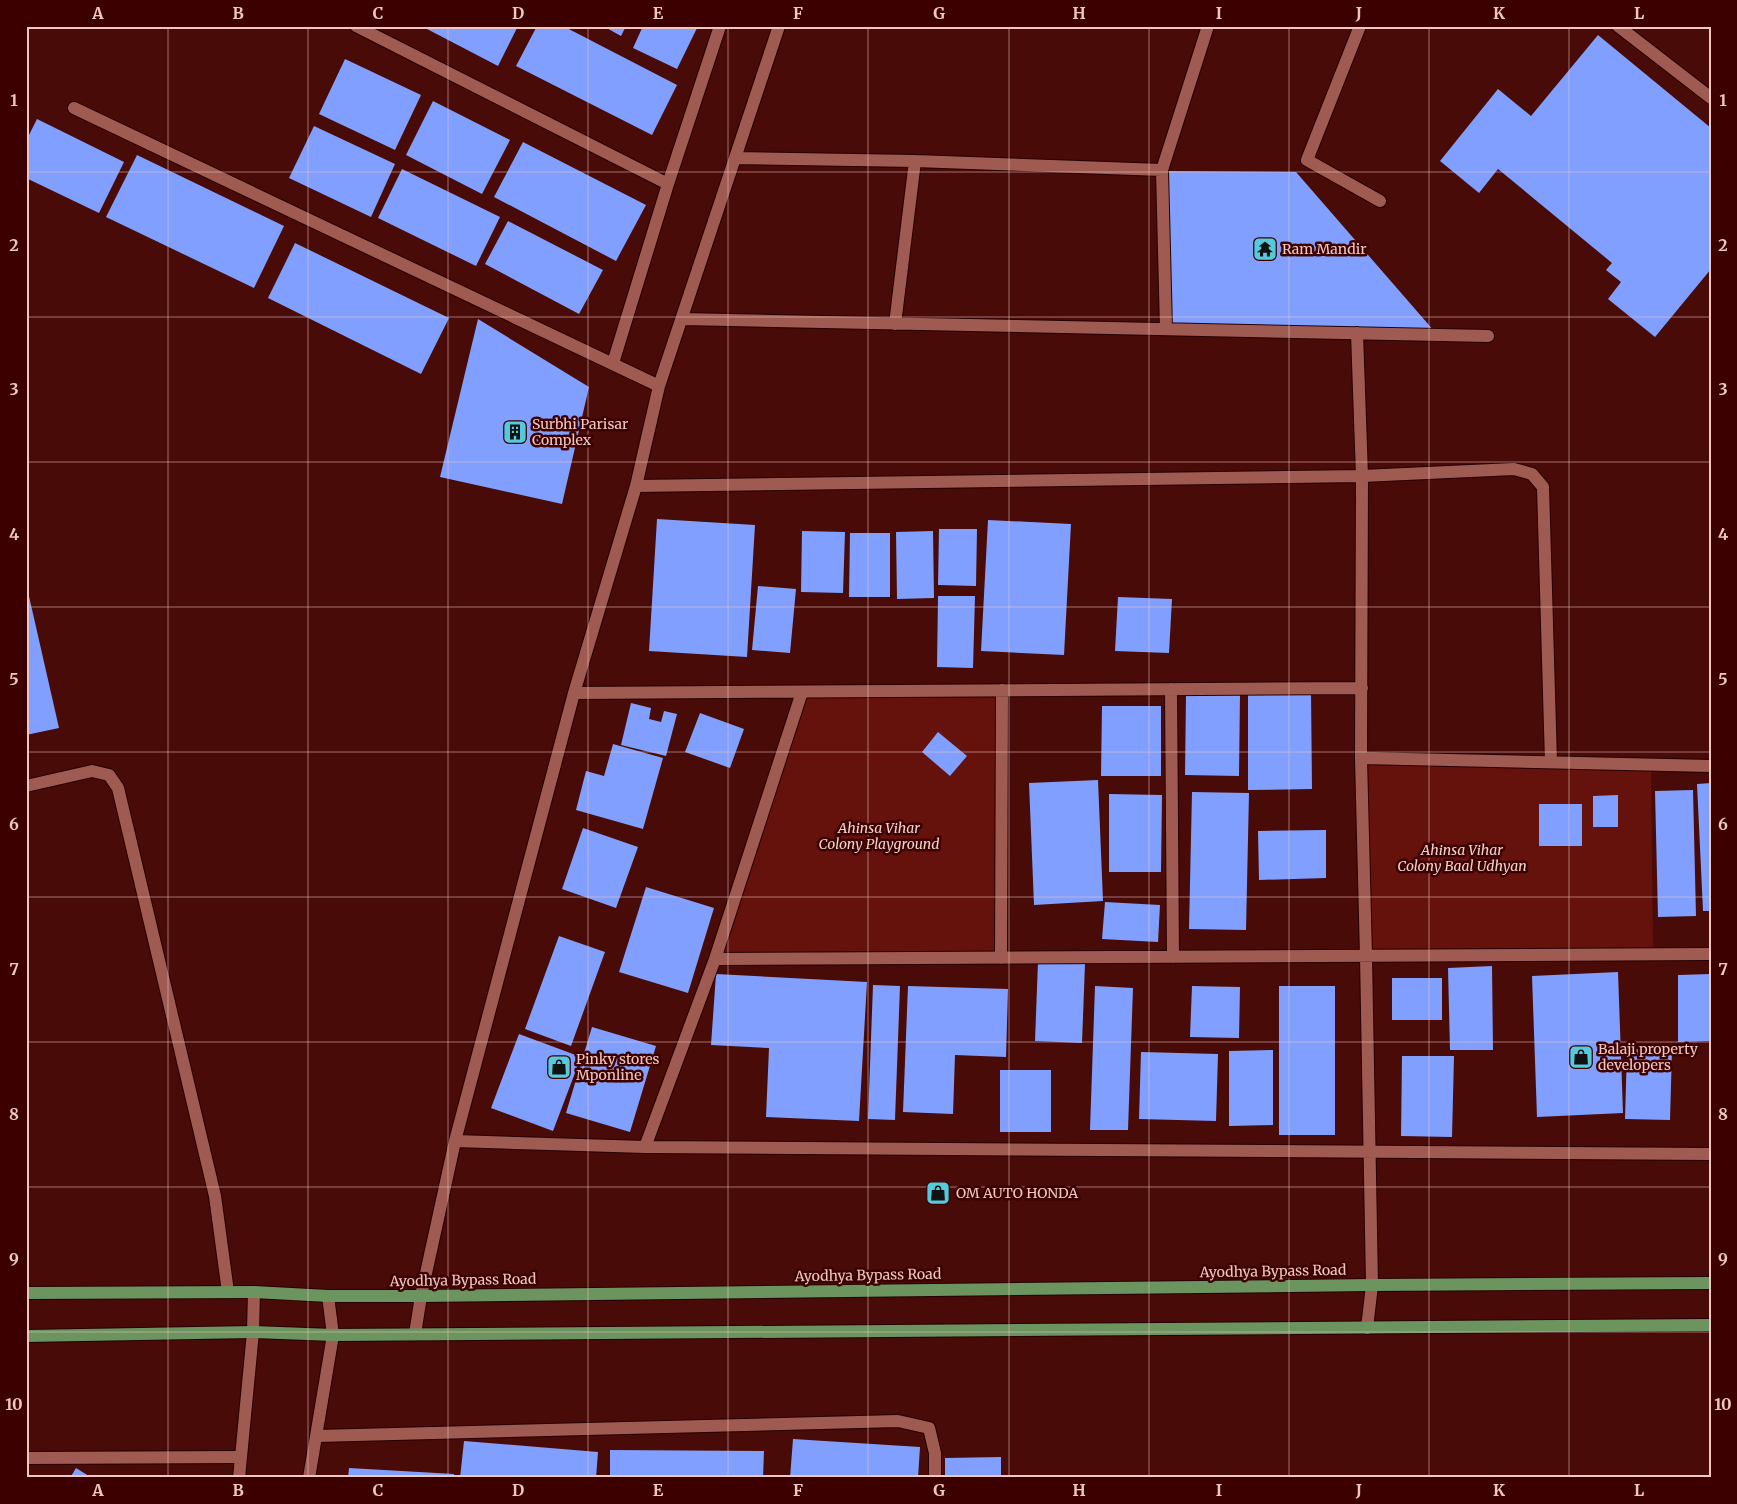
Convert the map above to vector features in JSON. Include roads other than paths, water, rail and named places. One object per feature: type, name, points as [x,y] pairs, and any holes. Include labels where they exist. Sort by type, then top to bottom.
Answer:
[{"type":"main road","name":"Ayodhya Bypass Road","points":[[26,1293],[254,1292],[328,1296],[421,1296],[1711,1283]]},
{"type":"main road","points":[[26,1336],[253,1332],[333,1335],[1711,1326]]},
{"type":"street","points":[[356,26],[668,184]]},
{"type":"street","points":[[613,363],[668,184],[720,26]]},
{"type":"street","points":[[415,1334],[421,1296],[455,1141],[574,693],[636,486],[659,386],[779,26]]},
{"type":"street","points":[[1166,329],[1162,170],[1208,26]]},
{"type":"street","points":[[1360,26],[1307,160],[1380,201]]},
{"type":"street","points":[[1618,26],[1711,98]]},
{"type":"street","points":[[74,108],[659,386]]},
{"type":"street","points":[[735,158],[915,161],[1162,170]]},
{"type":"street","points":[[895,324],[915,161]]},
{"type":"street","points":[[682,319],[1488,336]]},
{"type":"street","points":[[1357,333],[1362,476],[1362,688],[1360,758],[1372,1285],[1367,1328]]},
{"type":"street","points":[[636,486],[1362,476],[1514,469],[1532,474],[1543,487],[1551,762]]},
{"type":"street","points":[[574,693],[1362,688]]},
{"type":"street","points":[[1171,689],[1173,957]]},
{"type":"street","points":[[1001,958],[1002,690]]},
{"type":"street","points":[[645,1148],[715,959],[802,692]]},
{"type":"street","points":[[1360,758],[1711,766]]},
{"type":"street","points":[[26,786],[92,771],[110,775],[118,788],[215,1196],[228,1292]]},
{"type":"street","points":[[715,959],[1711,954]]},
{"type":"street","points":[[455,1141],[645,1148],[1711,1154]]},
{"type":"street","points":[[239,1478],[253,1332],[254,1292]]},
{"type":"street","points":[[309,1478],[333,1335],[328,1296]]},
{"type":"street","points":[[317,1436],[898,1421],[929,1428],[936,1453],[935,1478]]},
{"type":"street","points":[[26,1458],[241,1457]]},
{"type":"place","name":"Ram Mandir","points":[[1265,249]]},
{"type":"place","name":"Surbhi Parisar Complex","points":[[515,432]]},
{"type":"place","name":"Balaji property developers","points":[[1581,1057]]},
{"type":"place","name":"Pinky stores Mponline","points":[[559,1067]]},
{"type":"place","name":"OM AUTO HONDA","points":[[938,1193]]},
{"type":"park label","name":"Ahinsa Vihar Colony Playground","points":[[879,836]]},
{"type":"park label","name":"Ahinsa Vihar Colony Baal Udhyan","points":[[1462,858]]}]
